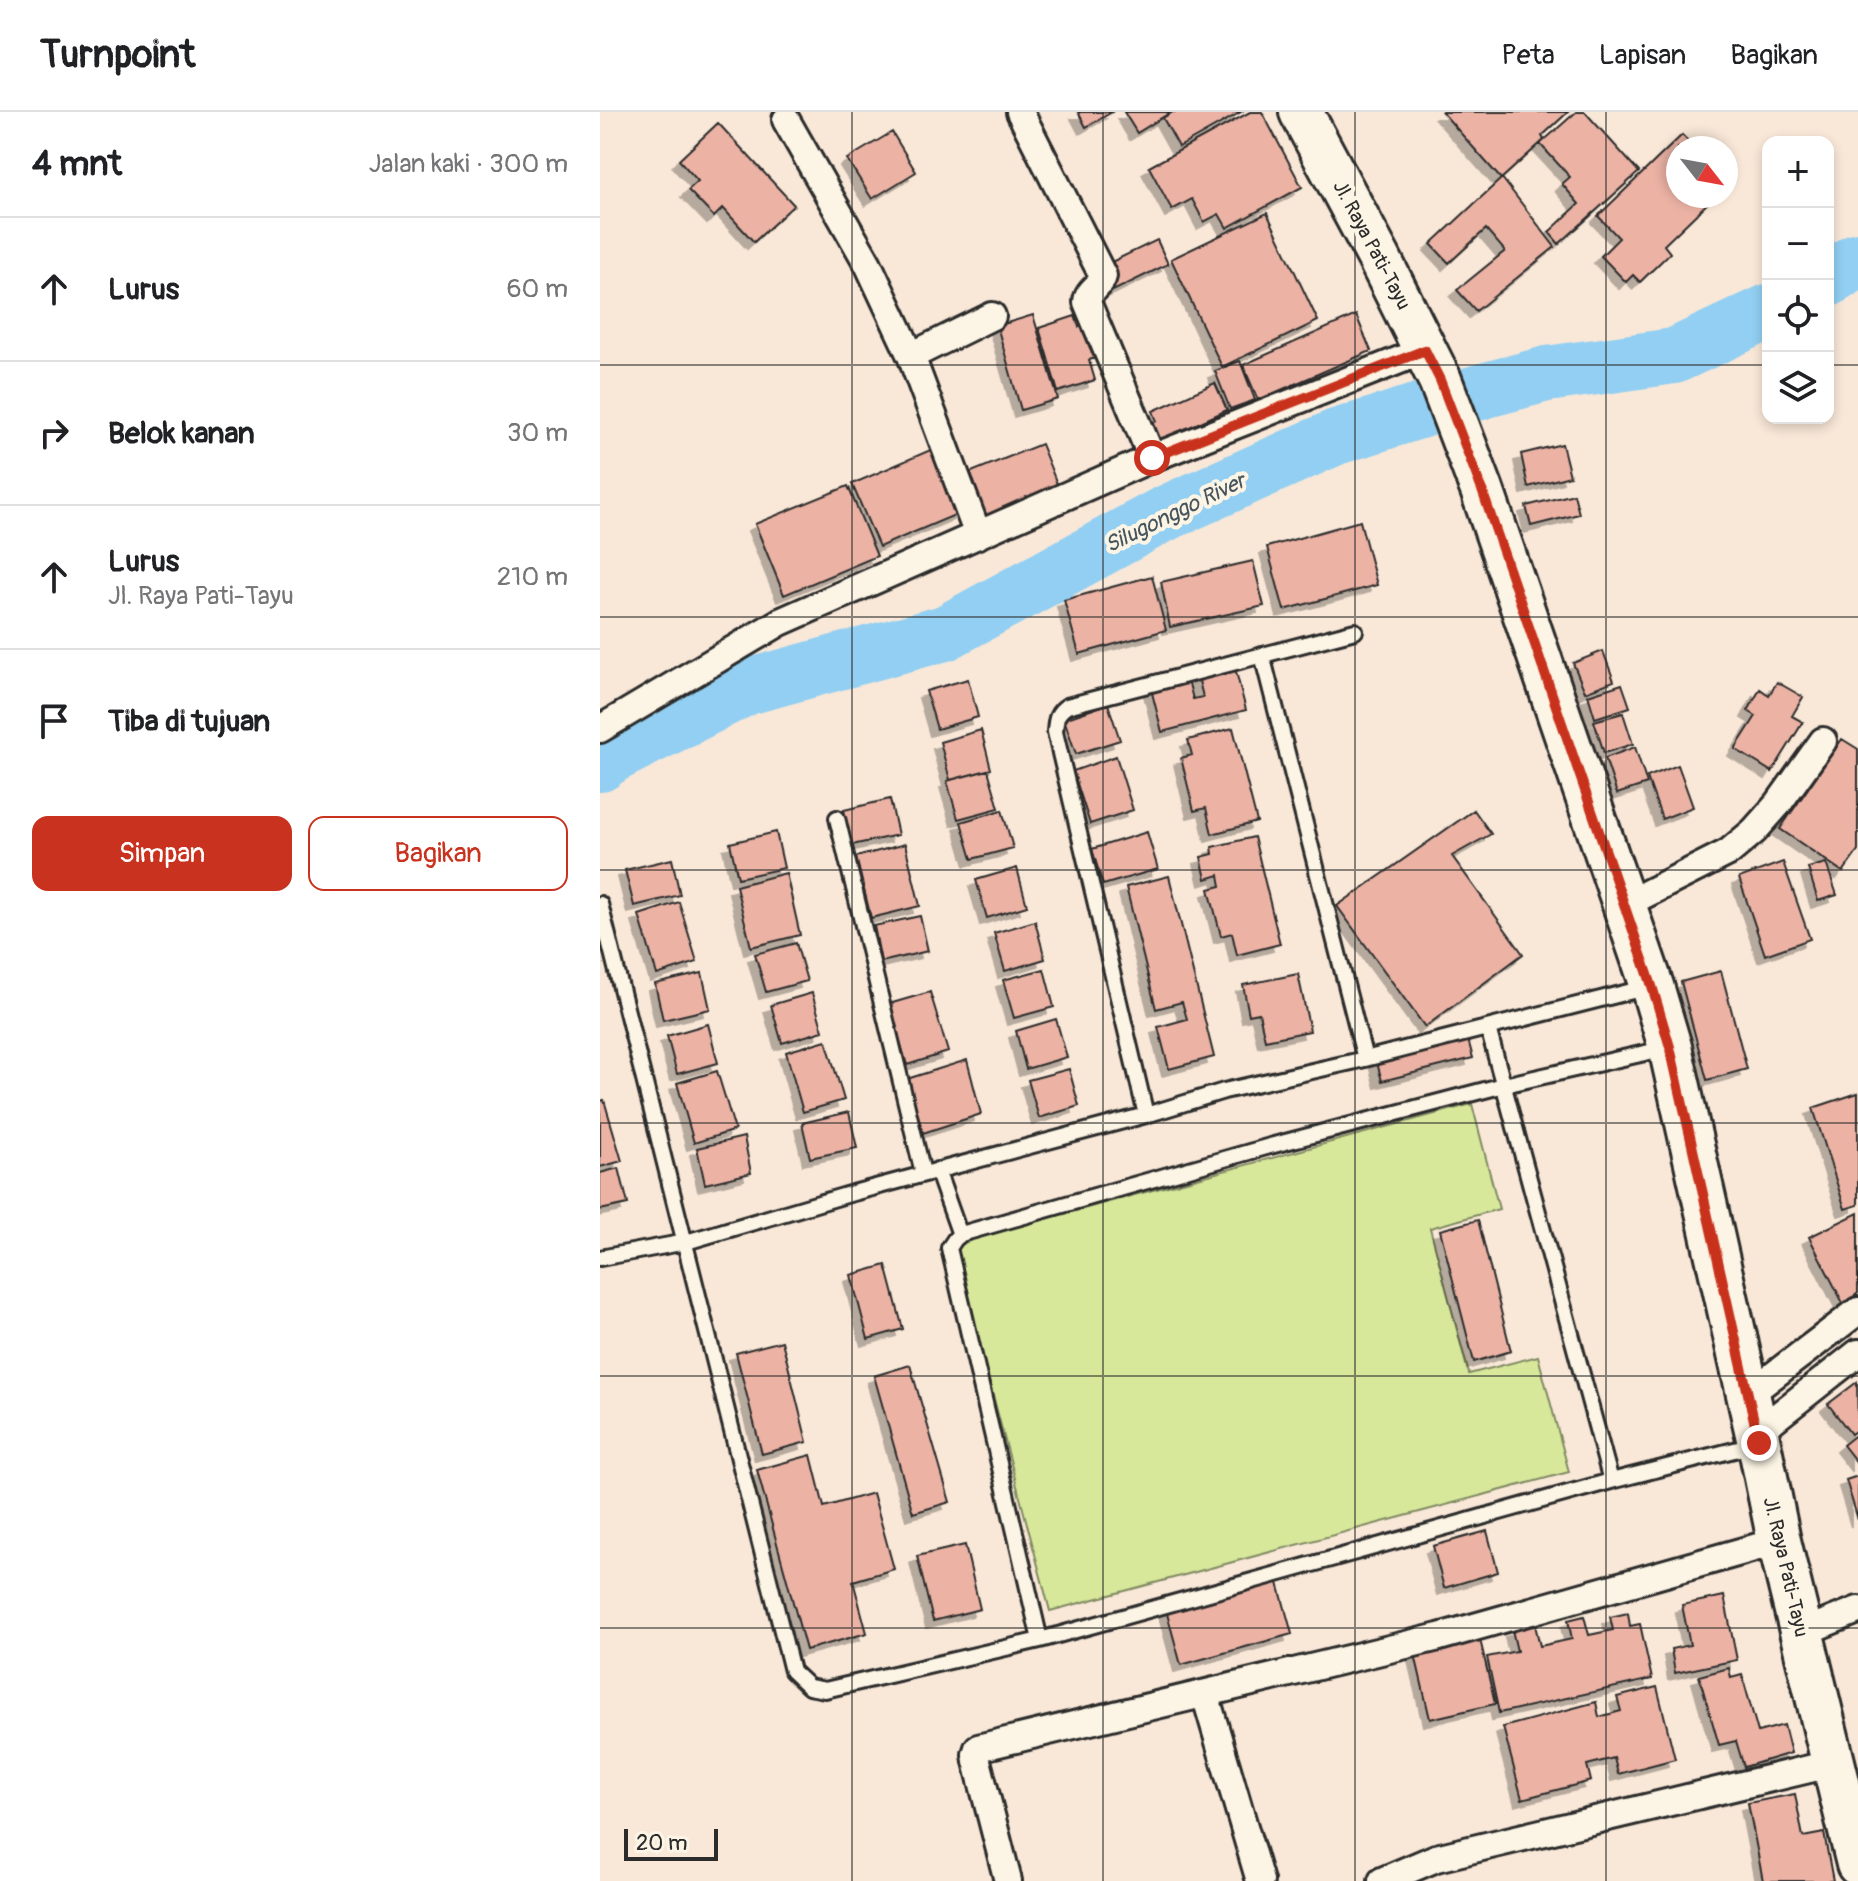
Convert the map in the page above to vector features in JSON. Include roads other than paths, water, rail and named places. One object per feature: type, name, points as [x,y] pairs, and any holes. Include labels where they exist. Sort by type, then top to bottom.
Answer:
[{"type":"main road","name":"Jl. Raya Pati-Tayu","points":[[1301,112],[1433,365],[1482,490],[1652,986],[1670,1047],[1779,1541],[1858,1864]]},
{"type":"street","points":[[1020,112],[1103,276],[1089,294],[1087,302],[1152,458]]},
{"type":"street","points":[[786,120],[868,264],[911,356],[978,535]]},
{"type":"street","points":[[911,356],[992,316]]},
{"type":"street","points":[[600,729],[780,622],[1152,458],[1433,365]]},
{"type":"street","points":[[1624,905],[1729,852],[1754,831],[1778,804],[1823,741]]},
{"type":"street","points":[[1754,1423],[1858,1311]]},
{"type":"street","points":[[1754,1423],[1773,1420],[1858,1353]]},
{"type":"street","points":[[1008,1881],[977,1761],[978,1748],[1439,1637],[1779,1541]]},
{"type":"street","points":[[1801,1633],[1858,1610]]},
{"type":"street","points":[[1205,1694],[1260,1881]]},
{"type":"street","points":[[1382,1881],[1436,1858],[1834,1763]]},
{"type":"lane","points":[[1146,1115],[1055,732],[1056,717],[1067,706],[1355,631]]},
{"type":"lane","points":[[1262,655],[1365,1059]]},
{"type":"lane","points":[[837,818],[930,1171],[960,1235]]},
{"type":"lane","points":[[600,904],[792,1671],[809,1687],[825,1690],[1040,1640],[1611,1481],[1754,1423]]},
{"type":"lane","points":[[600,1258],[686,1242],[930,1171],[1146,1115],[1224,1091],[1365,1059],[1652,986]]},
{"type":"lane","points":[[1488,1028],[1611,1481]]},
{"type":"lane","points":[[1040,1640],[949,1248],[955,1239],[960,1235],[1270,1146],[1504,1085],[1670,1047]]},
{"type":"waterway","name":"Silugonggo River","points":[[1834,275],[1858,260]]},
{"type":"waterway","name":"Silugonggo River","points":[[600,764],[747,687],[945,633],[1164,514],[1336,437],[1547,374],[1674,356],[1762,315]]}]
